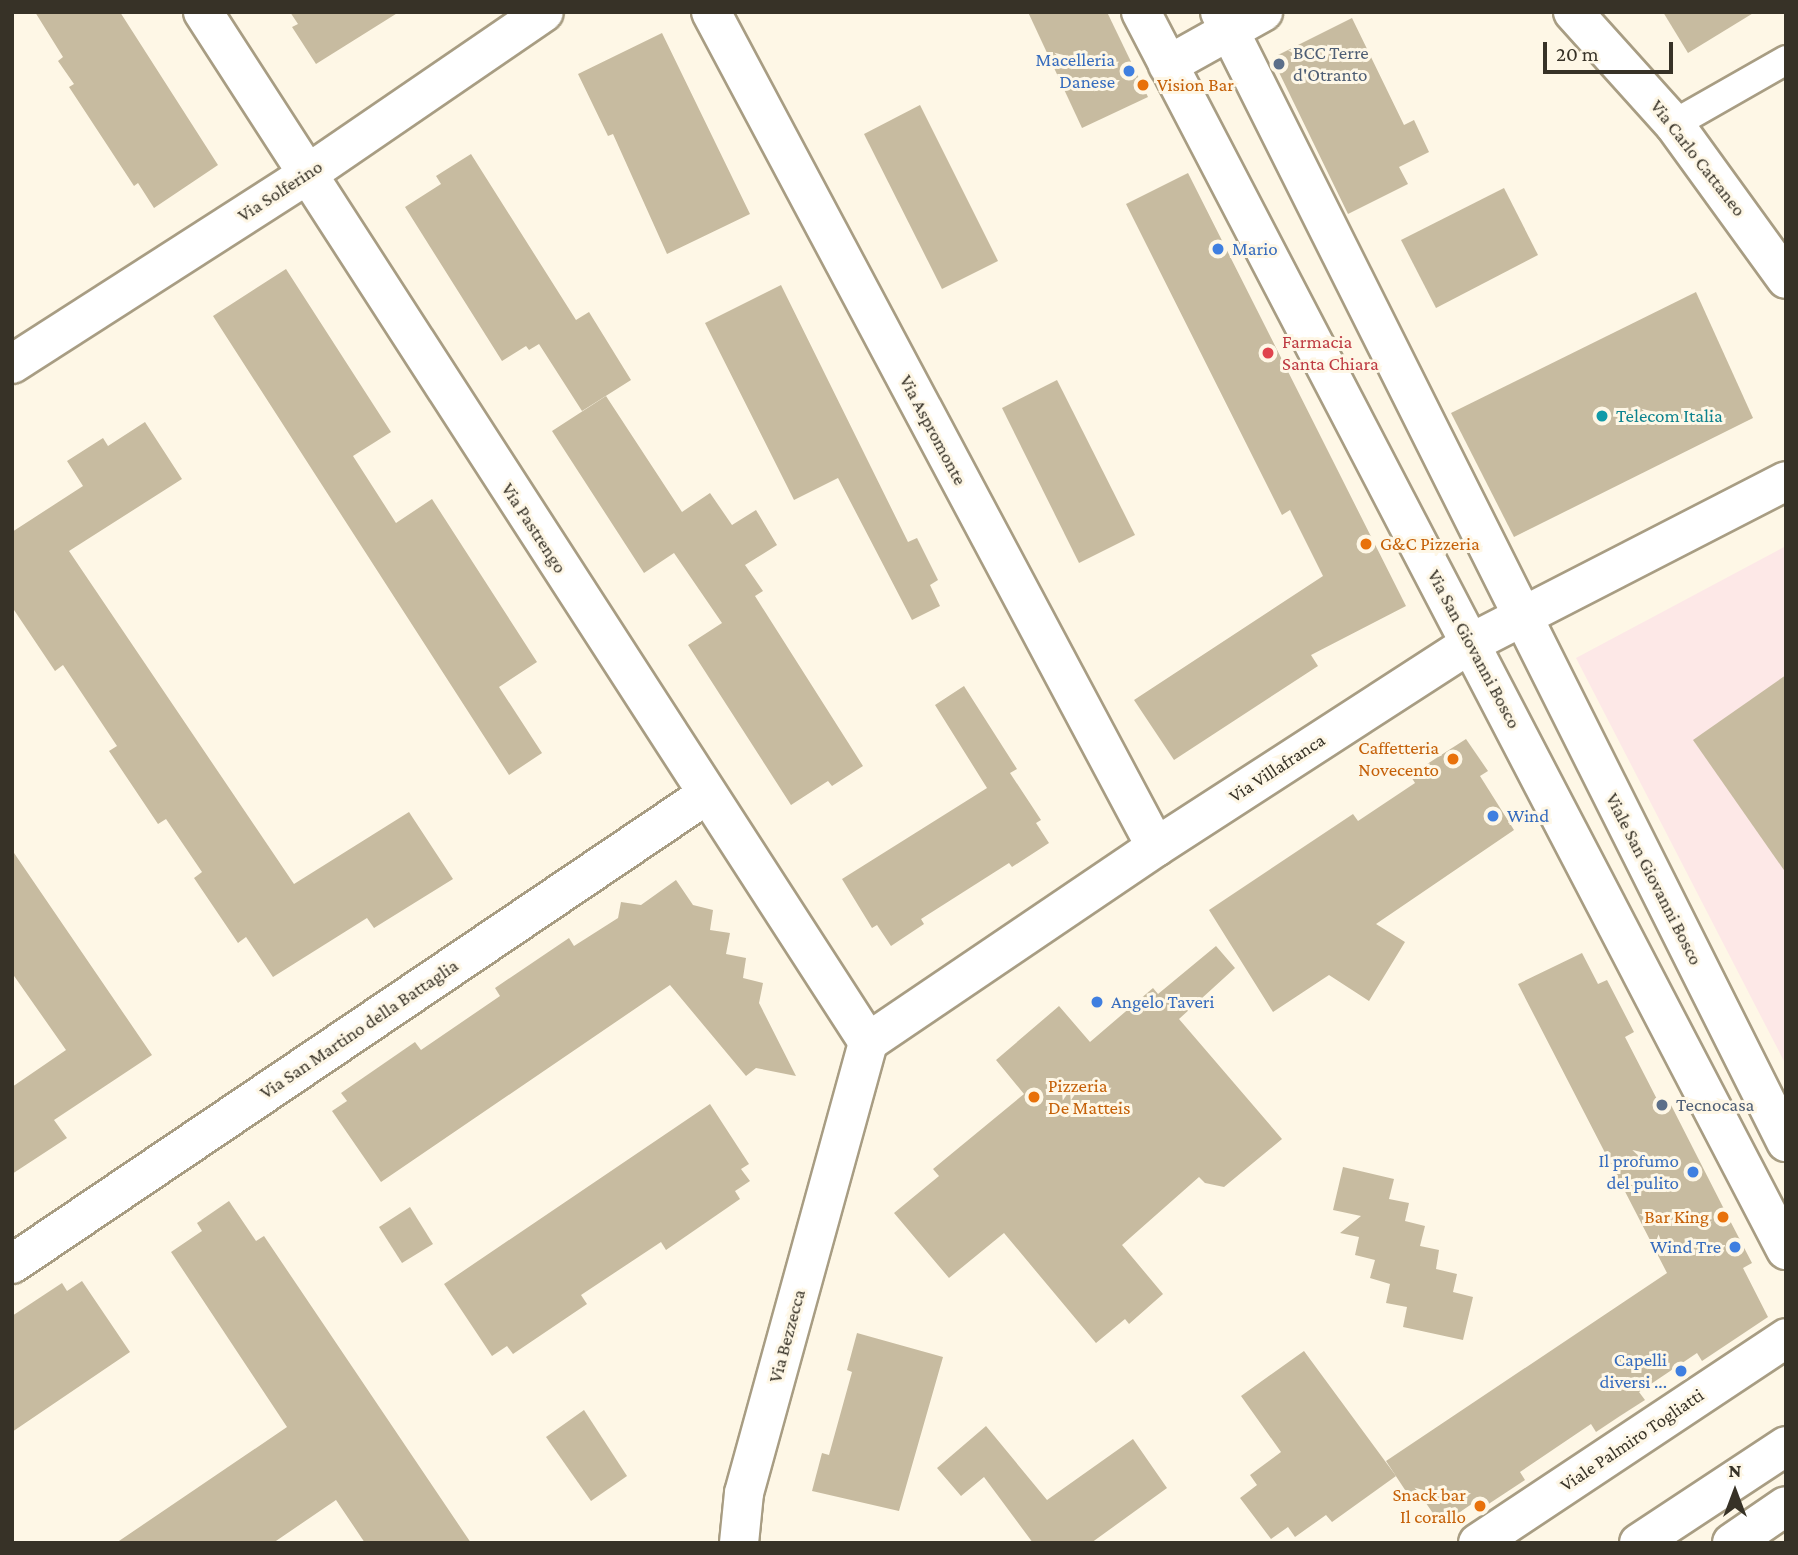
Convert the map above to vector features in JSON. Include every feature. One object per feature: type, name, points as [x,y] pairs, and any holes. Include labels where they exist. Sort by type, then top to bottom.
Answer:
[{"type":"street","name":"Via Pastrengo","points":[[204,12],[306,175],[868,1042]]},
{"type":"street","name":"Via Solferino","points":[[12,364],[306,175],[544,12]]},
{"type":"street","name":"Via Aspromonte","points":[[711,12],[1156,847]]},
{"type":"street","name":"Via San Giovanni Bosco","points":[[1141,12],[1786,1250]]},
{"type":"street","points":[[1168,65],[1225,21],[1263,12]]},
{"type":"street","name":"Via Carlo Cattaneo","points":[[1573,12],[1674,124],[1786,279]]},
{"type":"street","points":[[1225,21],[1521,616]]},
{"type":"street","points":[[1674,124],[1786,60]]},
{"type":"street","name":"Via Villafranca","points":[[868,1042],[1156,847],[1471,643],[1786,481]]},
{"type":"street","name":"Viale San Giovanni Bosco","points":[[1521,616],[1786,1142]]},
{"type":"street","name":"Via San Martino della Battaglia","points":[[12,1264],[706,795]]},
{"type":"street","name":"Via Bezzecca","points":[[739,1543],[744,1493],[868,1042]]},
{"type":"street","name":"Viale Palmiro Togliatti","points":[[1489,1540],[1786,1338]]},
{"type":"street","points":[[1639,1543],[1786,1446]]},
{"type":"street","points":[[1732,1543],[1786,1506]]},
{"type":"shaded area","points":[[1786,546],[1786,1065],[1576,658]]},
{"type":"building","points":[[35,12],[120,12],[218,165],[154,208],[138,183],[134,186],[69,87],[74,84],[58,61],[63,57]]},
{"type":"building","points":[[290,12],[399,12],[316,64],[292,27],[298,24]]},
{"type":"building","points":[[1028,12],[1107,12],[1148,97],[1082,128]]},
{"type":"building","points":[[1663,12],[1755,12],[1688,53]]},
{"type":"building","points":[[1352,18],[1404,125],[1414,120],[1429,152],[1399,167],[1408,184],[1348,214],[1272,58]]},
{"type":"building","points":[[662,33],[750,214],[667,254],[613,134],[608,136],[578,74]]},
{"type":"building","points":[[920,105],[998,261],[942,289],[864,134]]},
{"type":"building","points":[[471,154],[576,320],[589,312],[631,380],[582,411],[539,344],[529,350],[526,346],[502,361],[405,207],[441,184],[436,176]]},
{"type":"building","points":[[1188,173],[1406,606],[1311,655],[1318,666],[1174,760],[1134,700],[1323,576],[1290,510],[1282,515],[1126,204]]},
{"type":"building","points":[[1504,188],[1538,255],[1436,308],[1401,240]]},
{"type":"building","points":[[286,269],[391,432],[353,456],[396,523],[432,499],[537,662],[499,687],[542,753],[509,775],[213,316]]},
{"type":"building","points":[[781,285],[908,542],[917,538],[938,580],[930,585],[940,606],[912,620],[838,478],[794,500],[705,323]]},
{"type":"building","name":"Telecom Italia","points":[[1696,292],[1753,418],[1514,537],[1451,413]]},
{"type":"building","points":[[1057,380],[1135,535],[1079,563],[1002,408]]},
{"type":"building","points":[[606,396],[682,512],[710,493],[732,525],[756,510],[777,545],[745,565],[763,591],[755,596],[863,766],[832,786],[828,781],[791,805],[688,645],[722,623],[674,553],[644,573],[552,431]]},
{"type":"building","points":[[145,422],[182,479],[69,551],[294,884],[409,812],[453,879],[374,928],[367,918],[273,977],[246,937],[238,943],[194,878],[202,872],[166,819],[158,824],[109,751],[117,746],[63,665],[55,671],[12,607],[12,532],[83,486],[67,461],[103,438],[108,446]]},
{"type":"building","points":[[1786,675],[1786,873],[1693,740]]},
{"type":"building","points":[[964,686],[1017,769],[1010,773],[1041,820],[1036,823],[1049,843],[1012,867],[1009,863],[921,919],[924,924],[891,946],[877,925],[872,928],[842,879],[987,788],[935,705]]},
{"type":"building","points":[[1466,739],[1488,771],[1480,776],[1514,830],[1376,924],[1405,942],[1369,1001],[1329,975],[1273,1012],[1209,910],[1353,814],[1358,821],[1415,783],[1410,775]]},
{"type":"building","points":[[12,850],[152,1055],[54,1120],[67,1138],[12,1174],[12,1087],[66,1050],[12,973]]},
{"type":"building","points":[[676,880],[693,905],[713,910],[710,930],[730,933],[726,954],[746,958],[743,978],[763,983],[759,1003],[796,1076],[756,1068],[746,1076],[670,985],[381,1182],[332,1111],[347,1101],[341,1093],[415,1042],[421,1050],[500,996],[495,988],[569,938],[574,946],[618,918],[621,902],[641,905]]},
{"type":"building","points":[[1216,946],[1235,968],[1179,1019],[1282,1139],[1224,1187],[1205,1183],[1199,1177],[1122,1245],[1163,1294],[1129,1324],[1125,1319],[1096,1343],[1004,1233],[949,1278],[894,1213],[939,1176],[933,1169],[1024,1094],[996,1060],[1059,1006],[1090,1042],[1153,988],[1158,994]]},
{"type":"building","points":[[1582,953],[1598,984],[1607,980],[1634,1032],[1625,1037],[1662,1109],[1671,1105],[1752,1263],[1743,1268],[1768,1317],[1702,1361],[1697,1353],[1639,1392],[1645,1400],[1596,1432],[1591,1424],[1520,1472],[1525,1480],[1487,1505],[1482,1497],[1441,1525],[1417,1490],[1409,1496],[1386,1461],[1667,1273],[1518,984]]},
{"type":"building","points":[[710,1104],[749,1164],[741,1169],[750,1181],[735,1191],[740,1199],[666,1250],[661,1242],[581,1295],[587,1304],[513,1354],[507,1346],[492,1356],[444,1284]]},
{"type":"building","points":[[1343,1167],[1394,1179],[1389,1199],[1409,1203],[1405,1221],[1425,1226],[1420,1246],[1439,1250],[1436,1269],[1457,1274],[1453,1292],[1473,1297],[1463,1340],[1403,1327],[1407,1307],[1386,1303],[1390,1284],[1370,1278],[1375,1260],[1355,1255],[1359,1237],[1340,1233],[1361,1216],[1333,1210]]},
{"type":"building","points":[[229,1201],[256,1241],[264,1236],[471,1543],[365,1543],[336,1500],[273,1543],[116,1543],[287,1427],[171,1252],[202,1231],[197,1223]]},
{"type":"building","points":[[410,1207],[433,1244],[402,1263],[379,1227]]},
{"type":"building","points":[[82,1281],[130,1352],[12,1432],[12,1316],[62,1283],[67,1291]]},
{"type":"building","points":[[857,1333],[943,1357],[899,1511],[812,1491],[822,1453],[829,1455],[852,1372],[847,1370]]},
{"type":"building","points":[[1304,1351],[1396,1476],[1332,1522],[1326,1515],[1295,1537],[1288,1527],[1271,1539],[1240,1498],[1257,1485],[1250,1475],[1281,1452],[1241,1396]]},
{"type":"building","points":[[584,1410],[627,1476],[591,1501],[546,1437]]},
{"type":"building","points":[[986,1426],[1047,1500],[1133,1439],[1167,1488],[1091,1543],[1033,1543],[984,1477],[961,1496],[937,1468]]},
{"type":"place","name":"BCC Terre d'Otranto","points":[[1279,64]]},
{"type":"place","name":"Macelleria Danese","points":[[1129,71]]},
{"type":"place","name":"Vision Bar","points":[[1143,85]]},
{"type":"place","name":"Mario","points":[[1218,249]]},
{"type":"place","name":"Farmacia Santa Chiara","points":[[1268,353]]},
{"type":"place","name":"Telecom Italia","points":[[1602,416]]},
{"type":"place","name":"G&C Pizzeria","points":[[1366,544]]},
{"type":"place","name":"Caffetteria Novecento","points":[[1453,759]]},
{"type":"place","name":"Wind","points":[[1493,816]]},
{"type":"place","name":"Angelo Taveri","points":[[1097,1002]]},
{"type":"place","name":"Pizzeria De Matteis","points":[[1034,1097]]},
{"type":"place","name":"Tecnocasa","points":[[1662,1105]]},
{"type":"place","name":"Il profumo del pulito","points":[[1693,1172]]},
{"type":"place","name":"Bar King","points":[[1723,1217]]},
{"type":"place","name":"Wind Tre","points":[[1735,1247]]},
{"type":"place","name":"Capelli diversi ...","points":[[1681,1371]]},
{"type":"place","name":"Snack bar Il corallo","points":[[1480,1506]]}]
